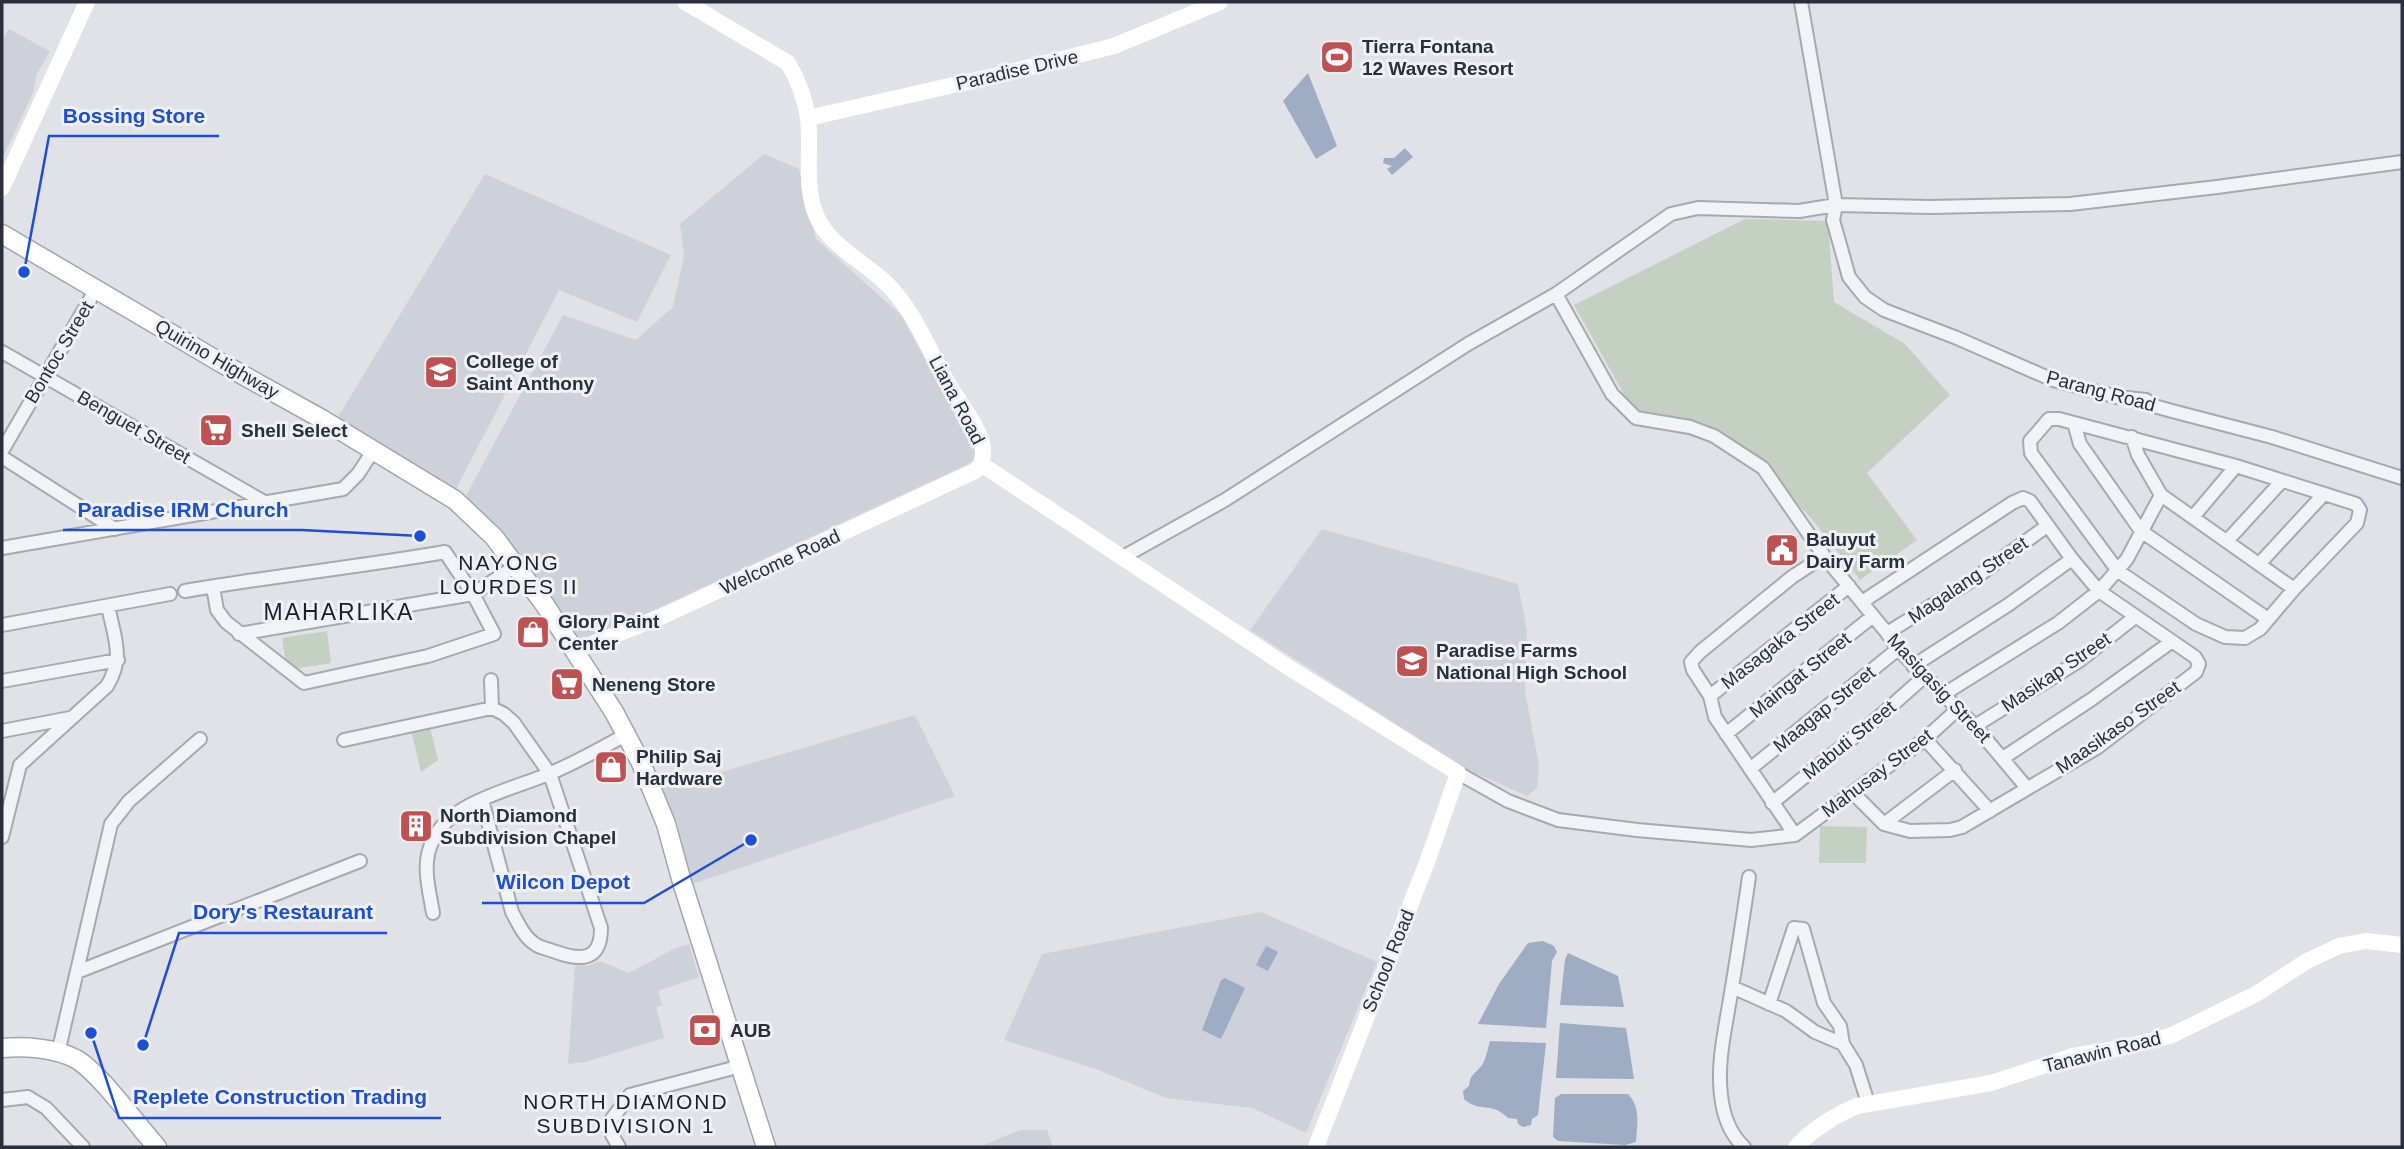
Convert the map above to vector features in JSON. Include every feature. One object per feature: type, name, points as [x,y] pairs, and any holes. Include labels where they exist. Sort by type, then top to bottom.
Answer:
[{"type":"main road","name":"Quirino Highway","points":[[2,233],[455,500],[479,520],[516,566],[627,734],[666,824],[766,1147]]},
{"type":"main road","points":[[2,1048],[22,1046],[76,1059],[93,1073],[149,1144]]},
{"type":"street","points":[[2,188],[87,2]]},
{"type":"street","name":"Liana Road","points":[[685,2],[788,63],[798,79],[808,118],[808,172],[812,201],[819,223],[830,237],[886,283],[910,309],[946,380],[978,433],[983,452],[981,464],[1291,669],[1458,773]]},
{"type":"street","name":"Paradise Drive","points":[[808,118],[1114,46],[1220,2]]},
{"type":"street","name":"Parang Road","points":[[1801,2],[1836,205],[1833,220],[1849,277],[1865,297],[1884,310],[2053,380],[2118,397],[2147,400],[2154,406],[2272,437],[2402,478]]},
{"type":"street","points":[[1123,557],[1225,500],[1468,344],[1556,294],[1641,233],[1682,210],[1698,208],[1799,211],[1836,205],[1944,207],[2070,204],[2402,162]]},
{"type":"street","name":"Bontoc Street","points":[[2,451],[96,289]]},
{"type":"street","name":"Masigasig Street","points":[[1556,294],[1612,394],[1636,418],[1690,427],[1714,436],[1763,468],[1824,555],[1898,649],[1975,726],[2027,788]]},
{"type":"street","name":"Benguet Street","points":[[2,352],[266,503]]},
{"type":"street","points":[[2059,419],[2132,437],[2356,504],[2360,509],[2360,516],[2357,523],[2260,629],[2245,638],[2237,639],[2217,634],[2196,624],[2118,571],[2030,450],[2030,441],[2046,421],[2059,419]]},
{"type":"street","points":[[2074,424],[2080,444],[2141,531],[2268,619]]},
{"type":"street","points":[[2132,437],[2138,455],[2161,495],[2294,589]]},
{"type":"street","points":[[2,548],[343,489],[358,474],[373,451]]},
{"type":"street","points":[[2,457],[115,529]]},
{"type":"street","name":"Welcome Road","points":[[574,651],[663,616],[975,471],[981,464]]},
{"type":"street","points":[[2193,517],[2236,466]]},
{"type":"street","points":[[2227,541],[2281,482]]},
{"type":"street","points":[[1944,694],[1998,663],[2099,591],[2118,571],[2134,548],[2161,495]]},
{"type":"street","points":[[2260,563],[2323,495]]},
{"type":"street","name":"Maasikaso Street","points":[[1862,602],[2023,498],[2035,506],[2047,526],[2099,591],[2198,661],[2196,672],[2098,747],[1962,827],[1910,831],[1884,824]]},
{"type":"street","name":"Magalang Street","points":[[1888,633],[1971,582],[2047,526]]},
{"type":"street","points":[[185,592],[213,587],[445,552],[473,594],[494,634],[428,656],[304,683],[239,634],[217,610],[213,587]]},
{"type":"street","points":[[1458,773],[1508,801],[1558,820],[1751,840],[1795,835],[1726,734],[1712,710],[1710,696],[1691,664],[1700,652],[1792,577],[1824,555]]},
{"type":"street","points":[[1913,666],[2008,605],[2072,559]]},
{"type":"street","points":[[239,634],[473,594],[516,566]]},
{"type":"street","name":"Masagaka Street","points":[[1710,696],[1849,586]]},
{"type":"street","points":[[2,625],[170,594]]},
{"type":"street","points":[[2,837],[20,765],[107,686],[118,660],[108,606]]},
{"type":"street","name":"Maingat Street","points":[[1726,734],[1873,616]]},
{"type":"street","name":"Masikap Street","points":[[1975,726],[2079,660],[2135,617]]},
{"type":"street","points":[[2003,758],[2171,642]]},
{"type":"street","name":"Maagap Street","points":[[1750,769],[1898,649]]},
{"type":"street","points":[[2,681],[118,660]]},
{"type":"street","name":"Mabuti Street","points":[[1772,803],[1925,676]]},
{"type":"street","points":[[491,680],[492,708]]},
{"type":"street","points":[[344,740],[492,708],[504,714],[514,723],[550,774],[601,928],[601,941],[596,952],[585,957],[572,958],[535,944],[521,929],[512,912],[482,800]]},
{"type":"street","name":"Mahusay Street","points":[[1795,835],[1925,739],[1958,709]]},
{"type":"street","points":[[2,731],[70,718]]},
{"type":"street","points":[[433,913],[427,866],[432,841],[448,819],[482,800],[550,774],[627,734]]},
{"type":"street","points":[[58,1053],[111,824],[129,801],[201,739]]},
{"type":"street","points":[[1925,739],[1990,811]]},
{"type":"street","points":[[1853,793],[1884,824],[1955,770]]},
{"type":"street","name":"School Road","points":[[1315,1147],[1429,858],[1458,773]]},
{"type":"street","points":[[77,972],[360,861]]},
{"type":"street","points":[[1744,1147],[1732,1134],[1721,1094],[1721,1057],[1749,877]]},
{"type":"street","points":[[1769,1004],[1794,928],[1803,929],[1824,1003],[1840,1026],[1843,1044],[1856,1065],[1868,1103]]},
{"type":"street","name":"Tanawin Road","points":[[1796,1147],[1808,1134],[1838,1114],[1868,1103],[1991,1083],[2073,1056],[2170,1036],[2256,994],[2307,961],[2339,946],[2366,942],[2402,945]]},
{"type":"street","points":[[1732,988],[1786,1012],[1815,1032],[1843,1044]]},
{"type":"street","points":[[619,1147],[612,1135],[611,1121],[617,1109],[630,1095],[741,1066]]},
{"type":"street","points":[[2,1100],[28,1097],[46,1108],[83,1147]]},
{"type":"shaded area","points":[[9,29],[50,51],[36,76],[33,93],[2,159],[2,40]]},
{"type":"shaded area","points":[[764,154],[799,169],[816,239],[901,315],[979,459],[583,643],[461,505],[563,315],[636,340],[673,307],[684,255],[680,224]]},
{"type":"shaded area","name":"College of Saint Anthony","points":[[485,174],[671,255],[637,322],[559,290],[456,489],[335,422]]},
{"type":"shaded area","name":"Paradise Farms National High School","points":[[1322,529],[1518,584],[1527,631],[1525,691],[1539,766],[1537,788],[1527,796],[1464,768],[1250,630]]},
{"type":"shaded area","points":[[915,715],[955,796],[692,884],[661,785],[708,776]]},
{"type":"shaded area","points":[[1261,912],[1377,962],[1306,1133],[1252,1108],[1166,1098],[1096,1069],[1004,1040],[1042,954]]},
{"type":"shaded area","points":[[689,944],[699,977],[658,991],[662,1005],[656,1007],[664,1038],[585,1062],[568,1064],[575,964],[588,966],[600,961],[629,973]]},
{"type":"shaded area","points":[[1020,1130],[1047,1130],[1053,1147],[979,1147]]},
{"type":"green space","points":[[1745,219],[1828,221],[1834,302],[1905,344],[1950,395],[1867,473],[1917,540],[1860,580],[1811,518],[1767,472],[1728,439],[1631,407],[1574,305]]},
{"type":"green space","points":[[327,631],[331,663],[287,670],[282,638]]},
{"type":"green space","points":[[429,723],[438,760],[421,772],[410,726]]},
{"type":"green space","points":[[1820,826],[1867,827],[1866,863],[1819,863]]},
{"type":"water","points":[[1308,73],[1337,146],[1316,159],[1283,101]]},
{"type":"water","points":[[1405,148],[1413,157],[1392,175],[1387,169],[1392,166],[1383,163],[1384,158],[1394,158]]},
{"type":"water","points":[[1543,941],[1554,946],[1557,952],[1552,961],[1546,1028],[1478,1024],[1499,984],[1528,943]]},
{"type":"water","points":[[1266,946],[1278,952],[1268,971],[1256,965]]},
{"type":"water","points":[[1568,953],[1618,976],[1624,1007],[1560,1005]]},
{"type":"water","points":[[1225,978],[1245,988],[1221,1039],[1202,1030],[1221,980]]},
{"type":"water","points":[[1560,1023],[1626,1028],[1634,1079],[1556,1078]]},
{"type":"water","points":[[1490,1041],[1546,1043],[1538,1115],[1532,1119],[1531,1125],[1523,1127],[1518,1124],[1517,1119],[1508,1118],[1496,1110],[1464,1099],[1463,1091],[1483,1063]]},
{"type":"water","points":[[1561,1094],[1628,1094],[1637,1110],[1636,1142],[1625,1145],[1558,1141],[1553,1137],[1555,1098]]},
{"type":"place","name":"Tierra Fontana 12 Waves Resort","points":[[1337,57]]},
{"type":"place","name":"Bossing Store","points":[[24,272]]},
{"type":"place","name":"College of Saint Anthony","points":[[441,372]]},
{"type":"place","name":"Shell Select","points":[[216,430]]},
{"type":"place","name":"Paradise IRM Church","points":[[420,536]]},
{"type":"place","name":"Baluyut Dairy Farm","points":[[1782,550]]},
{"type":"place","name":"Glory Paint Center","points":[[533,632]]},
{"type":"place","name":"Paradise Farms National High School","points":[[1412,661]]},
{"type":"place","name":"Neneng Store","points":[[567,684]]},
{"type":"place","name":"Philip Saj Hardware","points":[[611,767]]},
{"type":"place","name":"North Diamond Subdivision Chapel","points":[[416,826]]},
{"type":"place","name":"Wilcon Depot","points":[[751,840]]},
{"type":"place","name":"AUB","points":[[705,1030]]},
{"type":"place","name":"Replete Construction Trading","points":[[91,1033]]},
{"type":"place","name":"Dory's Restaurant","points":[[143,1045]]},
{"type":"district","name":"NAYONG LOURDES II","points":[[509,574]]},
{"type":"district","name":"MAHARLIKA","points":[[339,612]]},
{"type":"district","name":"NORTH DIAMOND SUBDIVISION 1","points":[[626,1113]]}]
